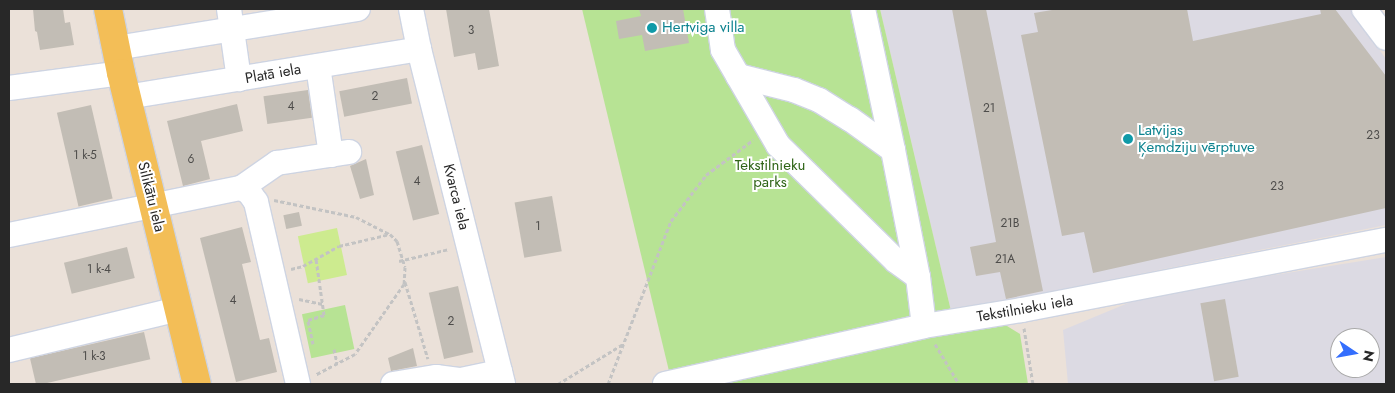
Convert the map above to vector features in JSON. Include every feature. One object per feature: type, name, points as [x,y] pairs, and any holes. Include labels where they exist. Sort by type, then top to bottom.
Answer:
[{"type":"main road","name":"Silikātu iela","points":[[108,9],[121,73],[197,384]]},
{"type":"street","name":"Platā iela","points":[[121,73],[230,19],[358,9]]},
{"type":"street","name":"Kvarca iela","points":[[411,9],[419,49],[501,378]]},
{"type":"street","points":[[716,9],[723,50],[768,128],[790,159],[817,182],[896,261],[918,276]]},
{"type":"street","points":[[863,9],[918,276],[924,326]]},
{"type":"street","points":[[1364,9],[1386,38]]},
{"type":"street","points":[[230,19],[238,79]]},
{"type":"street","name":"Platā iela","points":[[9,88],[121,73],[238,79],[419,49]]},
{"type":"street","points":[[9,235],[153,205],[249,195],[277,163],[340,154],[318,66]]},
{"type":"street","points":[[738,76],[794,90],[819,100],[850,119],[893,150]]},
{"type":"street","points":[[249,195],[273,274],[298,383]]},
{"type":"street","name":"Tekstilnieku iela","points":[[665,384],[924,326],[1022,310],[1386,240]]},
{"type":"street","points":[[9,350],[178,308]]},
{"type":"street","points":[[393,384],[436,377],[461,380],[501,378]]},
{"type":"path","points":[[608,384],[671,221],[706,175],[768,128]]},
{"type":"path","points":[[249,195],[356,217],[390,234],[397,241],[405,281],[424,350],[436,377]]},
{"type":"path","points":[[273,274],[303,266],[339,246],[390,234]]},
{"type":"path","points":[[401,261],[468,245]]},
{"type":"path","points":[[313,344],[308,320],[324,316],[316,259]]},
{"type":"path","points":[[298,383],[355,354],[405,281]]},
{"type":"path","points":[[1022,310],[1033,384]]},
{"type":"path","points":[[924,326],[959,384]]},
{"type":"path","points":[[558,384],[625,343]]},
{"type":"path","points":[[334,349],[337,363]]},
{"type":"shaded area","points":[[880,9],[1350,9],[1386,59],[1386,225],[951,311]]},
{"type":"shaded area","points":[[1386,257],[1386,384],[1068,384],[1063,330],[1145,296]]},
{"type":"green space","name":"Tekstilnieku parks","points":[[582,9],[880,9],[951,311],[669,371]]},
{"type":"green space","points":[[337,228],[347,275],[308,283],[298,236]]},
{"type":"green space","points":[[345,305],[354,349],[311,358],[302,314]]},
{"type":"green space","points":[[984,326],[1007,326],[1020,334],[1028,384],[699,384]]},
{"type":"building","points":[[33,9],[63,9],[65,23],[70,22],[74,45],[40,50],[37,32],[35,31]]},
{"type":"building","points":[[446,9],[489,9],[499,66],[478,70],[475,53],[454,57]]},
{"type":"building","name":"Hertviga villa","points":[[639,9],[683,9],[689,43],[645,51],[642,35],[619,39],[616,21],[641,16]]},
{"type":"building","points":[[952,9],[986,9],[1043,291],[1006,299],[1000,272],[976,276],[970,247],[996,242]]},
{"type":"building","name":"Latvijas Ķemdziju vērptuve","points":[[1058,9],[1187,9],[1193,41],[1321,14],[1320,9],[1335,9],[1386,76],[1386,208],[1093,273],[1084,232],[1062,236],[1021,35],[1038,32],[1034,13]]},
{"type":"building","points":[[407,78],[412,104],[344,117],[339,91]]},
{"type":"building","points":[[308,90],[312,118],[267,124],[263,96]]},
{"type":"building","points":[[237,104],[243,131],[201,141],[210,179],[183,186],[167,121]]},
{"type":"building","points":[[91,105],[113,199],[78,206],[57,113]]},
{"type":"building","points":[[422,145],[439,214],[413,220],[396,152]]},
{"type":"building","points":[[366,159],[374,195],[360,199],[350,166]]},
{"type":"building","points":[[552,196],[562,251],[524,258],[515,203]]},
{"type":"building","points":[[299,212],[302,226],[286,229],[283,215]]},
{"type":"building","points":[[242,227],[251,262],[242,264],[260,340],[269,338],[277,372],[236,382],[200,238]]},
{"type":"building","points":[[127,247],[135,278],[72,294],[64,263]]},
{"type":"building","points":[[458,286],[473,352],[444,359],[429,293]]},
{"type":"building","points":[[1225,299],[1239,377],[1214,381],[1200,303]]},
{"type":"building","points":[[144,332],[150,359],[43,384],[36,384],[30,358]]},
{"type":"building","points":[[413,348],[417,366],[391,371],[388,358]]},
{"type":"place","name":"Hertviga villa","points":[[652,28]]},
{"type":"place","name":"Latvijas Ķemdziju vērptuve","points":[[1128,139]]}]
